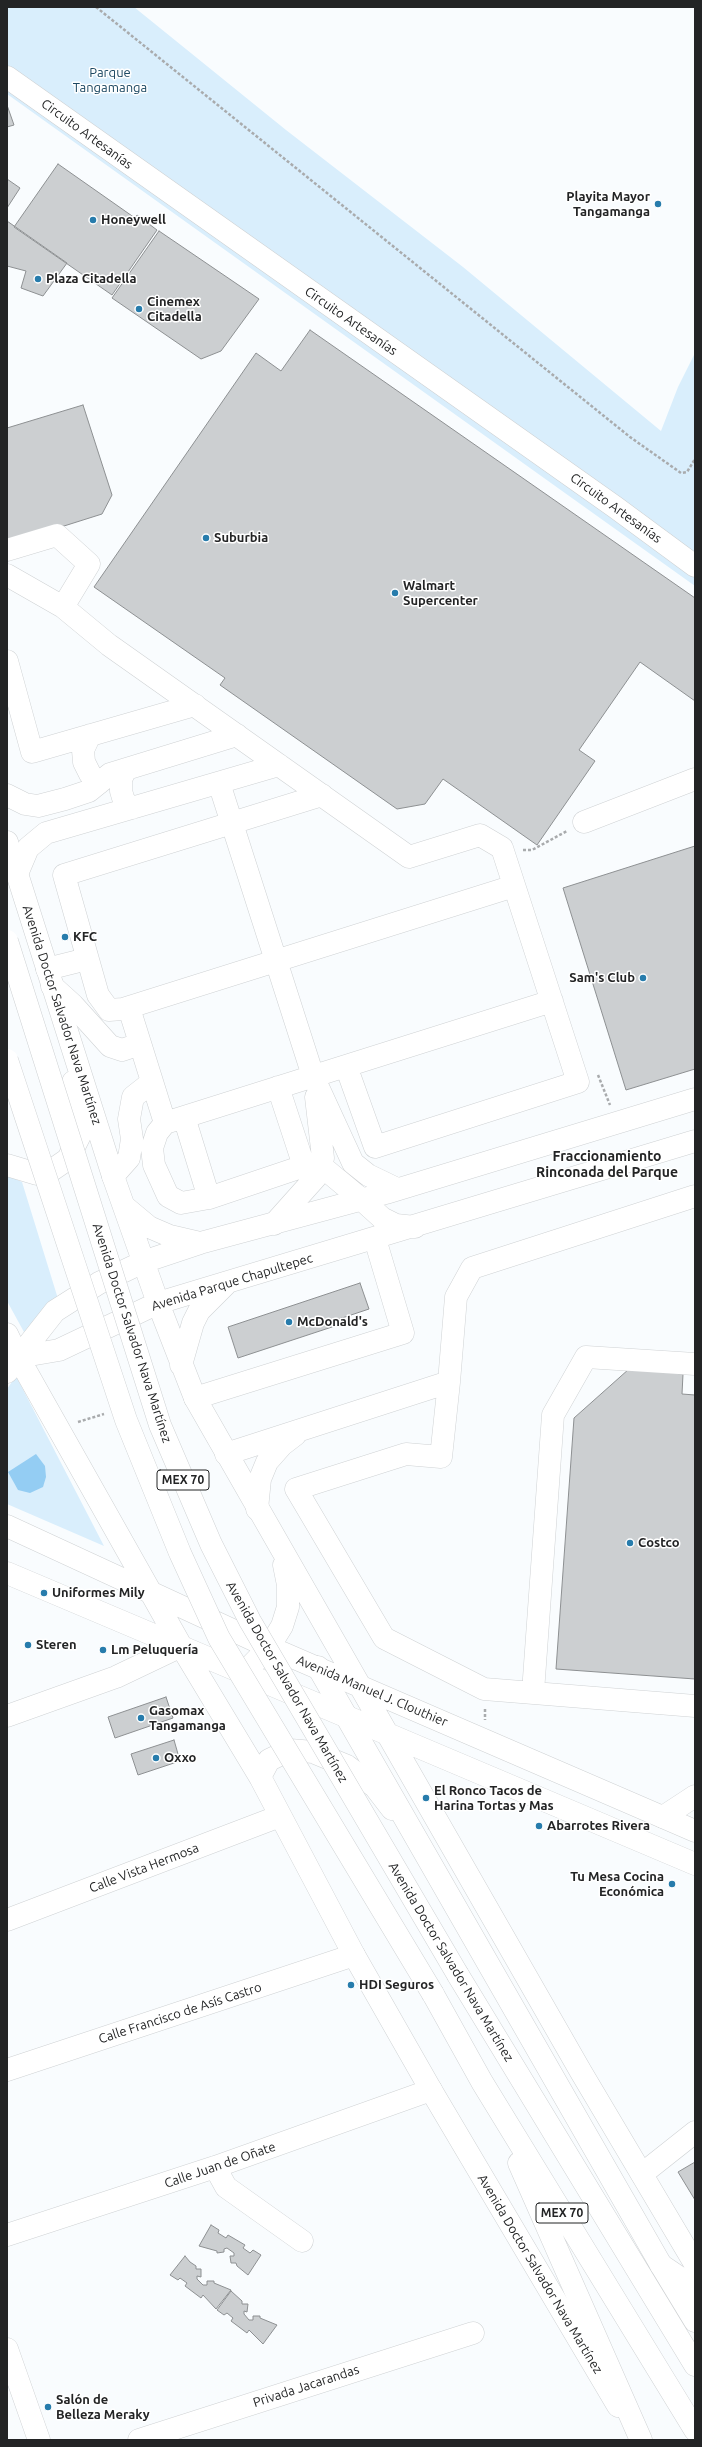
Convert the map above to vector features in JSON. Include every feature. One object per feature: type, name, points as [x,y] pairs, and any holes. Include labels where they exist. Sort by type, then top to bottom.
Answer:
[{"type":"main road","name":"Circuito Artesanías","points":[[7,77],[615,507],[695,566]]},
{"type":"main road","points":[[7,550],[57,535],[89,564],[63,607]]},
{"type":"main road","points":[[7,575],[63,607],[109,645],[409,857],[480,835],[502,848],[578,1082],[375,1147],[346,1066]]},
{"type":"main road","points":[[7,661],[32,752],[195,705]]},
{"type":"main road","points":[[90,735],[83,750],[84,762],[90,774],[99,783]]},
{"type":"main road","points":[[7,795],[25,804],[38,806],[89,791],[110,774],[237,735]]},
{"type":"main road","points":[[17,874],[28,848],[46,833],[279,765]]},
{"type":"main road","points":[[126,769],[121,778],[121,791],[124,802],[132,808]]},
{"type":"main road","points":[[584,822],[695,779]]},
{"type":"main road","points":[[219,783],[314,1076],[353,1163],[368,1175],[397,1189]]},
{"type":"main road","points":[[322,795],[64,875],[98,995],[109,1010],[129,1008],[514,886]]},
{"type":"main road","name":"Avenida Doctor Salvador Nava Martínez","points":[[7,842],[67,1027],[113,1176],[158,1303],[195,1398],[257,1509],[581,2072],[695,2264]]},
{"type":"main road","name":"Avenida Doctor Salvador Nava Martínez","points":[[7,941],[160,1425],[211,1544],[250,1621],[458,1975],[695,2365]]},
{"type":"main road","points":[[87,959],[50,977],[110,1046],[122,1050],[140,1044]]},
{"type":"main road","points":[[278,1088],[304,1166],[209,1198],[181,1203],[168,1196],[154,1165],[152,1148],[158,1133],[175,1120],[552,1001]]},
{"type":"main road","points":[[129,1008],[152,1082],[175,1120],[209,1198]]},
{"type":"main road","points":[[7,1165],[37,1174],[52,1170],[68,1159],[80,1135],[67,1027]]},
{"type":"main road","name":"MEX 70","points":[[7,1060],[126,1420],[180,1553],[219,1638],[433,1994],[482,2082],[695,2430]]},
{"type":"main road","points":[[274,1224],[316,1177],[323,1158],[314,1076]]},
{"type":"main road","points":[[113,1176],[129,1158],[132,1139],[129,1119],[133,1097],[152,1082]]},
{"type":"main road","points":[[12,1365],[55,1311],[99,1283],[143,1262],[200,1243],[274,1224],[397,1189],[695,1099]]},
{"type":"main road","name":"Avenida Parque Chapultepec","points":[[12,1365],[59,1350],[158,1303],[415,1227],[695,1141]]},
{"type":"main road","points":[[320,1165],[362,1199],[382,1218],[396,1225],[415,1227]]},
{"type":"main road","points":[[695,1196],[472,1268],[456,1297],[441,1457],[406,1454],[296,1489],[384,1638],[484,1689],[695,1706]]},
{"type":"main road","points":[[124,1206],[148,1227],[170,1236],[200,1243]]},
{"type":"main road","points":[[195,1398],[403,1333],[375,1239]]},
{"type":"main road","points":[[181,1365],[193,1323],[199,1311],[228,1283]]},
{"type":"main road","name":"Avenida Doctor Salvador Nava Martínez","points":[[7,1334],[12,1365],[151,1591],[181,1646],[260,1777],[354,1955],[431,2090],[638,2440]]},
{"type":"main road","points":[[533,1692],[553,1415],[586,1357],[695,1364]]},
{"type":"main road","points":[[226,1454],[449,1382]]},
{"type":"main road","points":[[257,1509],[260,1479],[267,1462],[282,1445],[300,1430]]},
{"type":"main road","name":"Avenida Manuel J. Clouthier","points":[[7,1526],[151,1591],[269,1647],[695,1831]]},
{"type":"main road","points":[[243,1674],[269,1647],[282,1626],[288,1607],[288,1585],[282,1552]]},
{"type":"main road","points":[[7,1573],[181,1646],[243,1674],[346,1715],[387,1734],[695,1864]]},
{"type":"main road","points":[[7,1716],[116,1677],[181,1646]]},
{"type":"main road","points":[[318,1668],[346,1715],[417,1844],[695,2321]]},
{"type":"main road","points":[[260,1777],[269,1760],[290,1750],[313,1752],[347,1766],[375,1787],[417,1844]]},
{"type":"main road","points":[[663,1817],[695,1796]]},
{"type":"main road","name":"Calle Vista Hermosa","points":[[7,1920],[280,1816]]},
{"type":"main road","name":"Calle Francisco de Asís Castro","points":[[7,2070],[354,1955]]},
{"type":"main road","points":[[580,2123],[581,2072]]},
{"type":"main road","points":[[482,2082],[642,2440]]},
{"type":"main road","name":"Calle Juan de Oñate","points":[[7,2235],[215,2167],[431,2090]]},
{"type":"main road","points":[[642,2174],[695,2132]]},
{"type":"main road","points":[[215,2167],[226,2188],[302,2241]]},
{"type":"main road","points":[[661,2265],[695,2288]]},
{"type":"main road","name":"Privada Jacarandas","points":[[139,2440],[473,2333]]},
{"type":"main road","points":[[7,2350],[39,2440]]},
{"type":"path","points":[[96,7],[630,437],[680,473],[687,472],[695,459]]},
{"type":"path","points":[[502,848],[532,850],[584,822]]},
{"type":"path","points":[[484,1689],[486,1740]]},
{"type":"green space","name":"Parque Tangamanga","points":[[7,7],[134,7],[286,130],[463,267],[661,431],[678,387],[695,353],[695,586],[7,94]]},
{"type":"green space","points":[[7,1175],[22,1182],[59,1302],[24,1332],[7,1301]]},
{"type":"green space","points":[[16,1376],[104,1546],[7,1504],[7,1389]]},
{"type":"water","points":[[36,1454],[45,1466],[46,1477],[43,1487],[30,1493],[18,1490],[8,1472]]},
{"type":"building","points":[[7,105],[14,125],[7,127]]},
{"type":"building","points":[[58,164],[135,218],[137,215],[157,230],[112,295],[14,227]]},
{"type":"building","points":[[7,179],[20,188],[7,208]]},
{"type":"building","points":[[7,221],[67,263],[43,296],[21,288],[26,271],[7,266]]},
{"type":"building","points":[[159,231],[259,299],[221,351],[201,359],[112,298]]},
{"type":"building","name":"Walmart Supercenter","points":[[310,330],[695,598],[695,701],[640,662],[579,750],[595,761],[537,845],[443,779],[425,804],[397,809],[220,685],[225,678],[94,587],[256,353],[281,371]]},
{"type":"building","points":[[83,405],[112,495],[102,514],[7,544],[7,428]]},
{"type":"building","name":"Sam's Club","points":[[695,846],[695,1069],[626,1090],[563,888]]},
{"type":"building","name":"McDonald's","points":[[360,1283],[369,1309],[336,1320],[338,1325],[238,1358],[228,1327]]},
{"type":"building","name":"Costco","points":[[629,1369],[683,1374],[682,1394],[695,1395],[695,1679],[556,1669],[574,1418]]},
{"type":"building","name":"Gasomax Tangamanga","points":[[166,1697],[173,1718],[115,1738],[108,1717]]},
{"type":"building","name":"Oxxo","points":[[174,1740],[180,1761],[138,1775],[131,1754]]},
{"type":"building","points":[[695,2162],[695,2200],[678,2172]]},
{"type":"building","points":[[211,2225],[219,2230],[218,2233],[226,2238],[228,2235],[245,2245],[243,2248],[250,2253],[253,2250],[261,2255],[248,2275],[237,2266],[236,2263],[231,2263],[230,2256],[234,2256],[234,2253],[227,2248],[224,2249],[224,2252],[217,2253],[217,2251],[199,2246]]},
{"type":"building","points":[[185,2256],[196,2266],[196,2269],[201,2269],[201,2277],[197,2276],[197,2279],[203,2285],[207,2285],[207,2281],[214,2281],[214,2283],[231,2290],[216,2309],[203,2295],[201,2298],[185,2286],[187,2283],[180,2278],[178,2280],[170,2275]]},
{"type":"building","points":[[231,2291],[242,2301],[242,2304],[248,2304],[247,2312],[244,2311],[244,2314],[249,2320],[253,2320],[253,2316],[260,2316],[260,2318],[277,2325],[263,2344],[249,2330],[247,2333],[231,2321],[233,2318],[227,2313],[224,2315],[217,2310]]},
{"type":"place","name":"Playita Mayor Tangamanga","points":[[658,204]]},
{"type":"place","name":"Honeywell","points":[[93,220]]},
{"type":"place","name":"Plaza Citadella","points":[[38,279]]},
{"type":"place","name":"Cinemex Citadella","points":[[139,309]]},
{"type":"place","name":"Suburbia","points":[[206,538]]},
{"type":"place","name":"Walmart Supercenter","points":[[395,593]]},
{"type":"place","name":"KFC","points":[[65,937]]},
{"type":"place","name":"Sam's Club","points":[[643,978]]},
{"type":"place","name":"McDonald's","points":[[289,1322]]},
{"type":"place","name":"Costco","points":[[630,1543]]},
{"type":"place","name":"Uniformes Mily","points":[[44,1593]]},
{"type":"place","name":"Steren","points":[[28,1645]]},
{"type":"place","name":"Lm Peluquería","points":[[103,1650]]},
{"type":"place","name":"Gasomax Tangamanga","points":[[141,1718]]},
{"type":"place","name":"Oxxo","points":[[156,1758]]},
{"type":"place","name":"El Ronco Tacos de Harina Tortas y Mas","points":[[426,1798]]},
{"type":"place","name":"Abarrotes Rivera","points":[[539,1826]]},
{"type":"place","name":"Tu Mesa Cocina Económica","points":[[672,1884]]},
{"type":"place","name":"HDI Seguros","points":[[351,1985]]},
{"type":"place","name":"Salón de Belleza Meraky","points":[[48,2407]]},
{"type":"district","name":"Fraccionamiento Rinconada del Parque","points":[[607,1164]]}]
